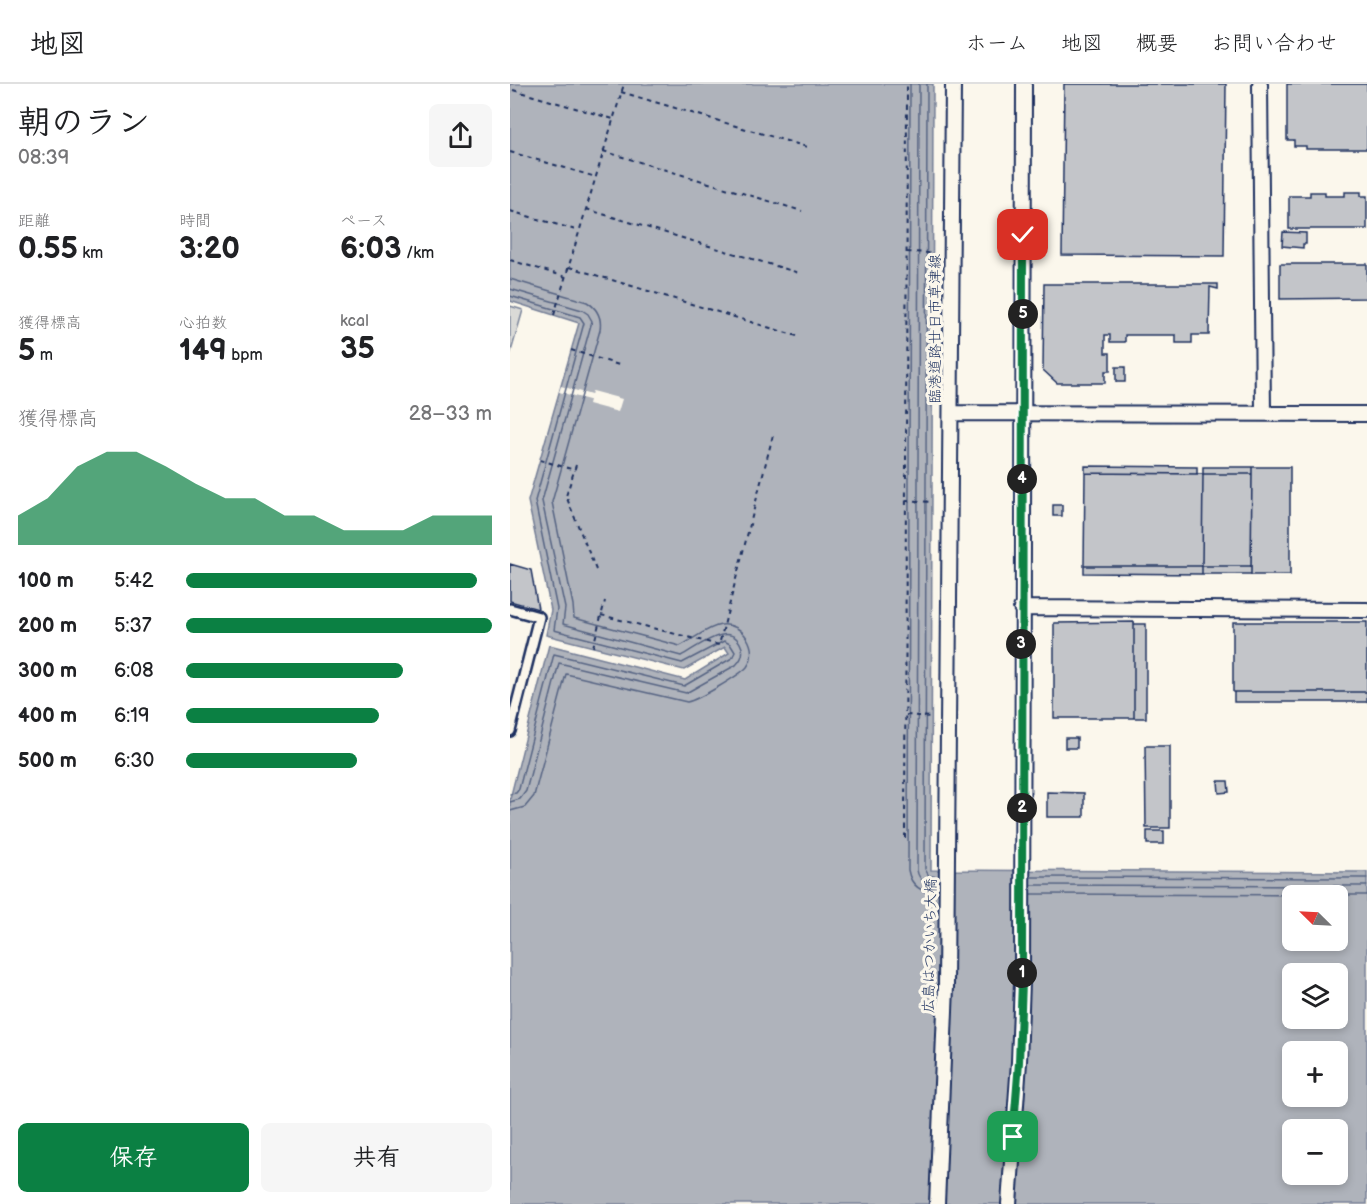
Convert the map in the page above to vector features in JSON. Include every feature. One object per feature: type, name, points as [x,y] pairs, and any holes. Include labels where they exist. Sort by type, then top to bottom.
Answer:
[{"type":"street","name":"臨港道路廿日市草津線","points":[[948,688],[954,84]]},
{"type":"street","points":[[1009,1204],[1022,982],[1021,608],[1024,84]]},
{"type":"street","points":[[1260,84],[1263,413]]},
{"type":"street","points":[[951,413],[1367,414]]},
{"type":"street","points":[[1021,608],[1367,610]]},
{"type":"street","points":[[510,609],[539,617],[510,730]]},
{"type":"street","name":"広島はつかいち大橋","points":[[937,1204],[946,987],[948,688]]},
{"type":"path","points":[[554,315],[624,84]]},
{"type":"path","points":[[906,838],[907,84]]},
{"type":"path","points":[[513,90],[613,120]]},
{"type":"path","points":[[621,92],[807,147]]},
{"type":"path","points":[[603,151],[802,211]]},
{"type":"path","points":[[510,152],[596,177]]},
{"type":"path","points":[[586,209],[799,273]]},
{"type":"path","points":[[510,211],[579,231]]},
{"type":"path","points":[[907,252],[932,253]]},
{"type":"path","points":[[510,260],[566,277]]},
{"type":"path","points":[[569,267],[797,336]]},
{"type":"path","points":[[571,350],[622,366]]},
{"type":"path","points":[[601,615],[719,645],[773,435]]},
{"type":"path","points":[[540,460],[575,470]]},
{"type":"path","points":[[576,465],[566,496],[596,570]]},
{"type":"path","points":[[906,500],[932,502]]},
{"type":"path","points":[[593,647],[605,601]]},
{"type":"path","points":[[906,715],[931,717]]},
{"type":"shaded area","points":[[510,306],[523,310],[510,355]]},
{"type":"water","points":[[510,84],[933,84],[931,870],[1367,872],[1367,1204],[510,1204],[510,799],[549,645],[685,680],[729,653],[725,647],[684,670],[546,635],[551,610],[528,501],[579,323],[510,301]]},
{"type":"pier","points":[[561,386],[591,395],[592,391],[622,399],[618,412],[588,404],[589,400],[559,392]]},
{"type":"building","points":[[1064,84],[1226,84],[1224,256],[1062,255]]},
{"type":"building","points":[[1287,84],[1367,84],[1367,149],[1306,149],[1306,146],[1294,146],[1294,140],[1287,140]]},
{"type":"building","points":[[1310,192],[1325,192],[1325,196],[1345,196],[1345,192],[1361,192],[1361,196],[1367,196],[1367,229],[1289,229],[1289,196],[1310,196]]},
{"type":"building","points":[[1283,232],[1306,233],[1306,244],[1303,244],[1303,248],[1282,246]]},
{"type":"building","points":[[1280,264],[1367,264],[1367,298],[1280,299]]},
{"type":"building","points":[[1044,284],[1218,284],[1218,289],[1210,287],[1209,335],[1192,335],[1192,343],[1176,343],[1176,335],[1125,335],[1125,342],[1110,342],[1110,335],[1105,335],[1105,353],[1110,353],[1110,371],[1105,371],[1105,383],[1057,383],[1043,370]]},
{"type":"building","points":[[1116,367],[1125,367],[1125,382],[1116,382]]},
{"type":"building","points":[[1085,466],[1197,467],[1197,474],[1085,473]]},
{"type":"building","points":[[1203,467],[1252,467],[1252,474],[1203,474]]},
{"type":"building","points":[[1252,467],[1290,467],[1290,575],[1251,575]]},
{"type":"building","points":[[1085,473],[1203,474],[1202,566],[1084,566]]},
{"type":"building","points":[[1203,474],[1252,474],[1251,566],[1202,566]]},
{"type":"building","points":[[1053,505],[1062,505],[1062,516],[1053,516]]},
{"type":"building","points":[[510,564],[531,570],[538,609],[510,601]]},
{"type":"building","points":[[1084,566],[1202,566],[1202,574],[1084,573]]},
{"type":"building","points":[[1202,566],[1251,566],[1251,574],[1202,574]]},
{"type":"building","points":[[1134,622],[1134,718],[1054,718],[1054,623]]},
{"type":"building","points":[[1233,622],[1367,622],[1367,692],[1233,692]]},
{"type":"building","points":[[1134,624],[1146,624],[1146,718],[1134,718]]},
{"type":"building","points":[[1234,692],[1367,692],[1367,702],[1234,702]]},
{"type":"building","points":[[1065,738],[1077,738],[1077,748],[1065,748]]},
{"type":"building","points":[[1145,746],[1170,746],[1170,828],[1146,828]]},
{"type":"building","points":[[1218,781],[1228,781],[1229,792],[1219,793]]},
{"type":"building","points":[[1047,792],[1084,793],[1084,817],[1047,817]]},
{"type":"building","points":[[1147,831],[1164,831],[1164,844],[1147,844]]},
{"type":"route","points":[[1013,1137],[1022,982],[1023,235]]}]
